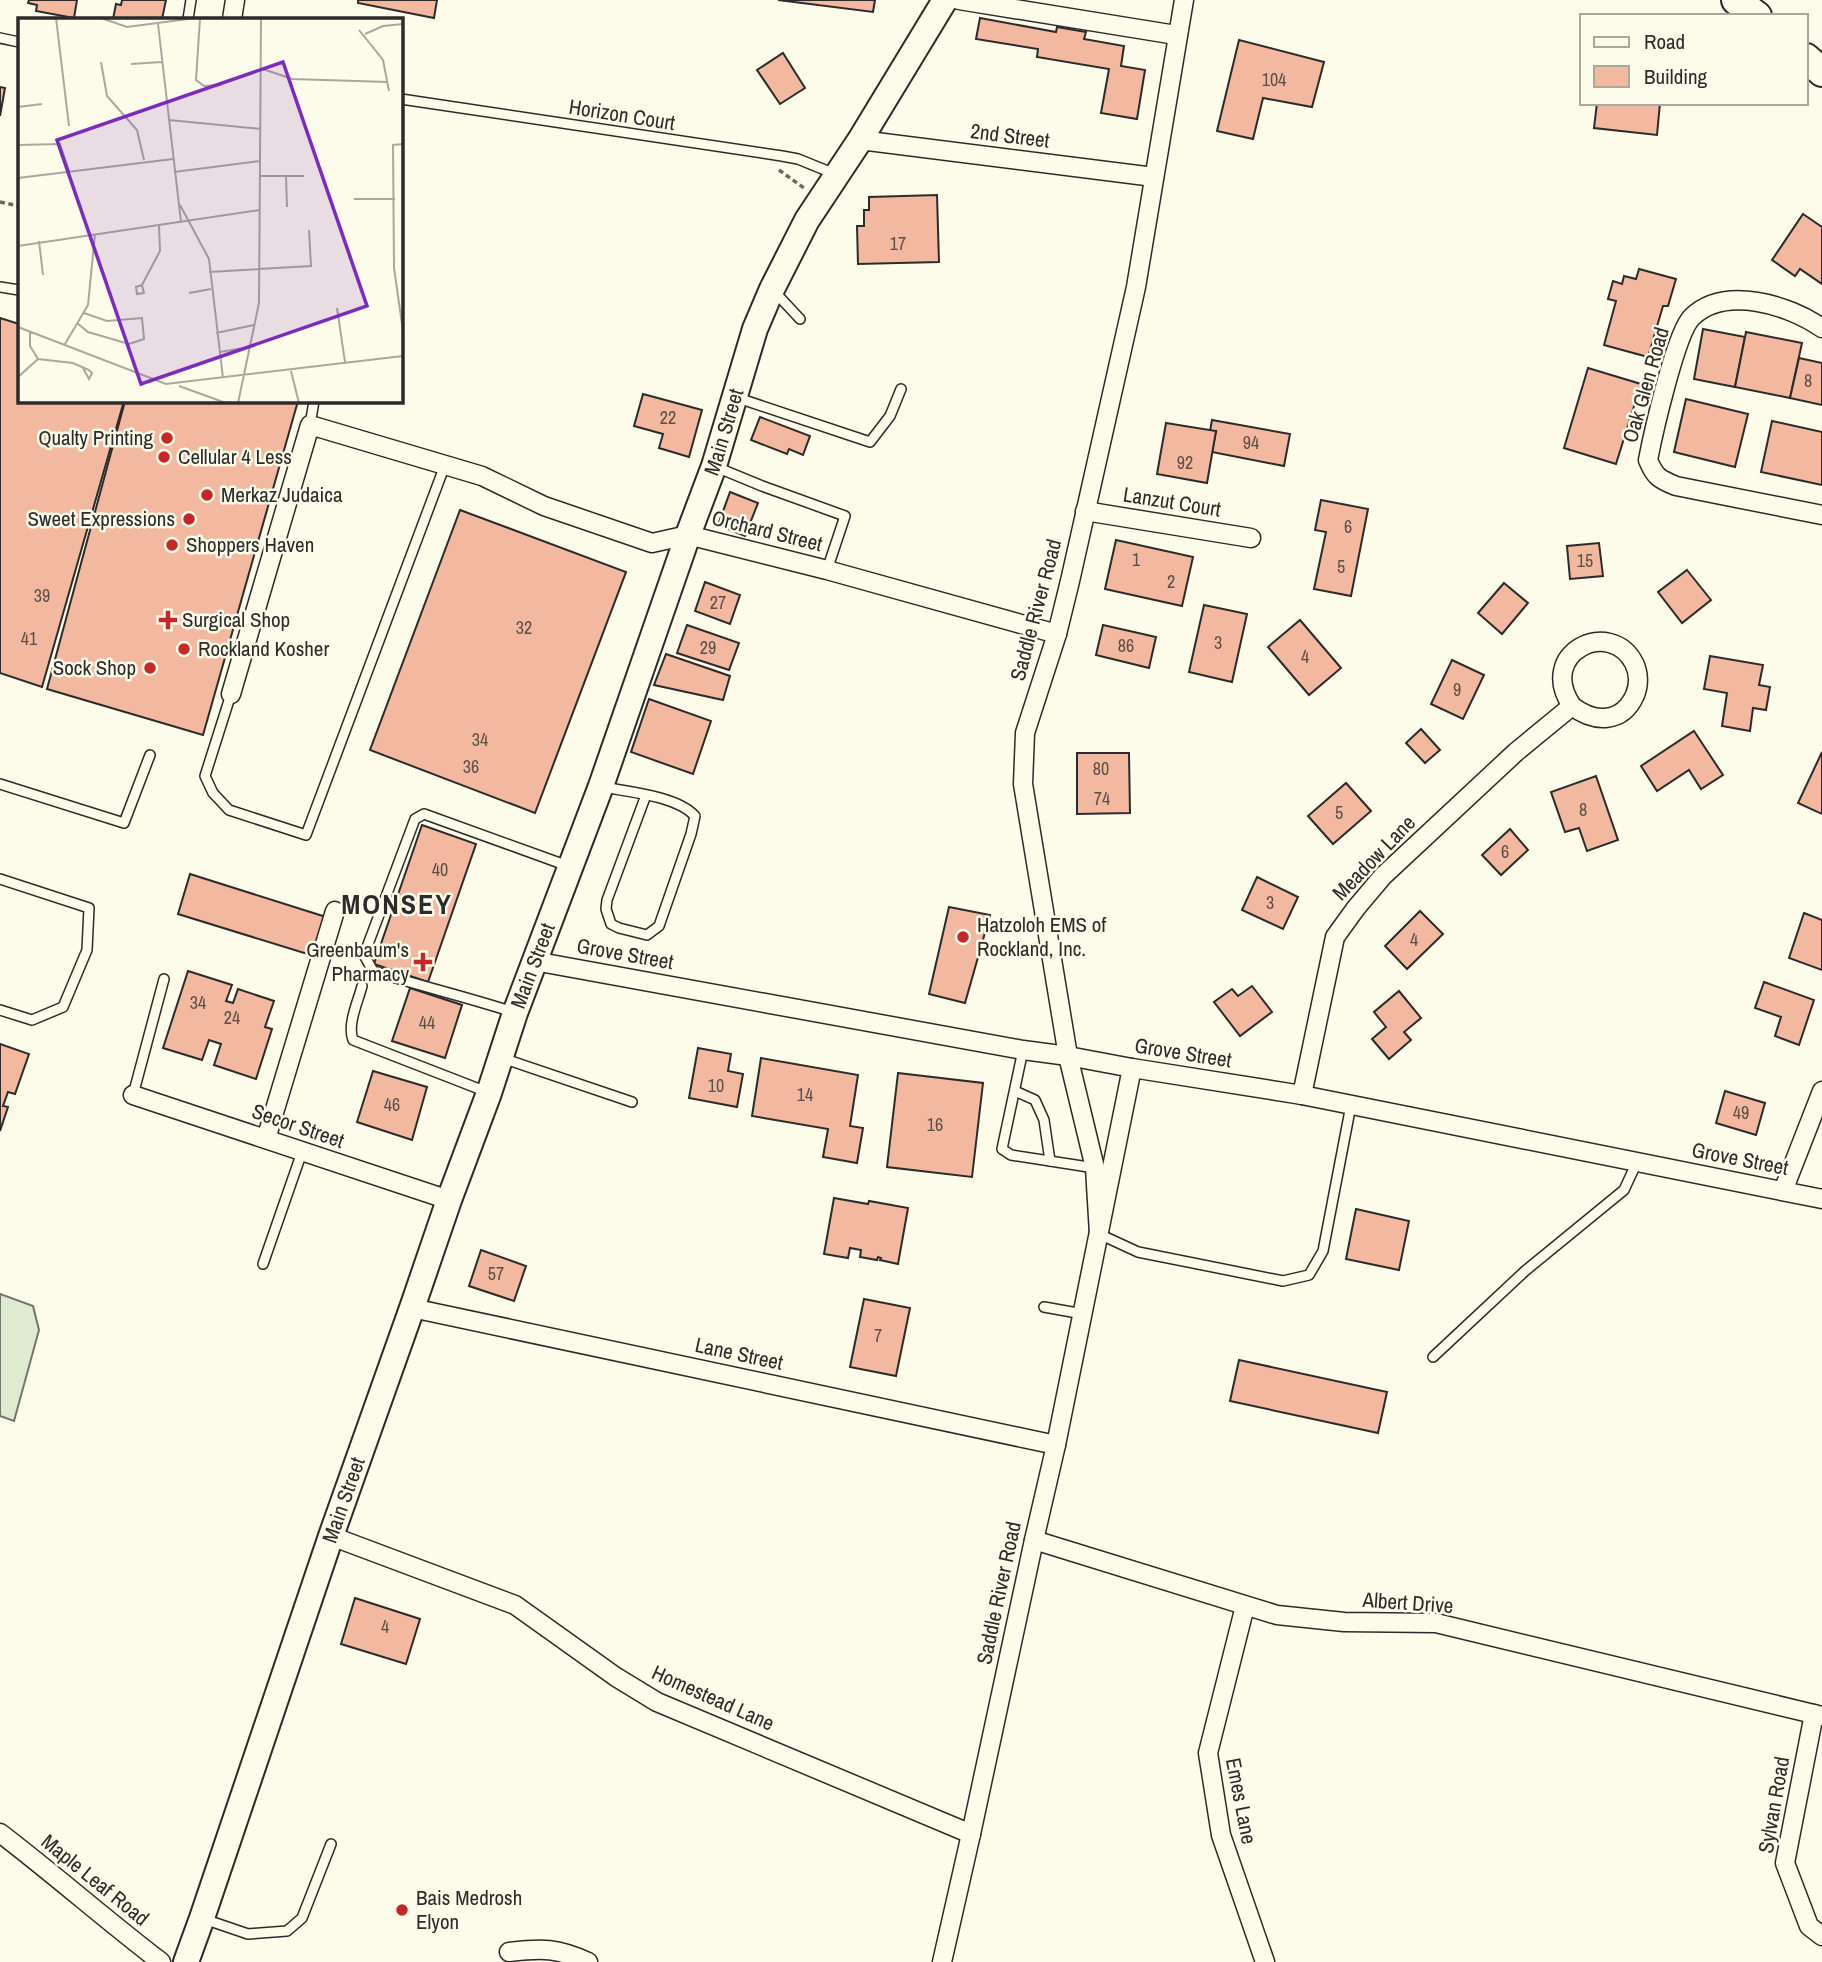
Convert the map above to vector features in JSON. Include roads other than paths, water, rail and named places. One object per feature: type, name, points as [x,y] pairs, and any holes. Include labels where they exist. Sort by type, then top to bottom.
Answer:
[{"type":"main road","name":"Main Street","points":[[186,1962],[331,1536],[515,1013],[601,786],[714,466],[755,329],[807,220],[860,140],[945,0]]},
{"type":"main road","points":[[1736,0],[1754,14]]},
{"type":"main road","points":[[1808,60],[1822,72]]},
{"type":"street","points":[[232,18],[235,0]]},
{"type":"street","points":[[959,0],[1177,35]]},
{"type":"street","name":"Saddle River Road","points":[[1099,1234],[1095,1168],[1068,1056],[1023,784],[1025,733],[1057,634],[1136,287],[1184,0]]},
{"type":"street","name":"2nd Street","points":[[860,140],[1154,177]]},
{"type":"street","name":"Oak Glen Road","points":[[1822,328],[1808,318],[1785,308],[1759,301],[1731,301],[1709,306],[1691,318],[1680,337],[1648,460],[1653,474],[1676,486],[1822,515]]},
{"type":"street","points":[[231,694],[310,425]]},
{"type":"street","name":"Orchard Street","points":[[310,425],[482,476],[544,506],[652,543],[688,535],[827,570],[1057,634]]},
{"type":"street","name":"Lanzut Court","points":[[1085,512],[1251,538]]},
{"type":"street","points":[[1598,642],[1621,649],[1630,657],[1636,668],[1636,692],[1630,704],[1620,713],[1608,718],[1595,718],[1582,714],[1572,706],[1565,696],[1562,672],[1575,651],[1598,642]]},
{"type":"street","name":"Meadow Lane","points":[[1302,1095],[1335,937],[1383,876],[1516,752],[1572,706]]},
{"type":"street","points":[[266,1139],[335,911]]},
{"type":"street","name":"Grove Street","points":[[534,961],[1023,1050],[1302,1095],[1822,1199]]},
{"type":"street","name":"Saddle River Road","points":[[942,1962],[1056,1445],[1132,1068]]},
{"type":"street","points":[[1783,1191],[1822,1091]]},
{"type":"street","name":"Secor Street","points":[[133,1095],[449,1200]]},
{"type":"street","name":"Lane Street","points":[[412,1308],[1056,1445]]},
{"type":"street","name":"Homestead Lane","points":[[331,1536],[515,1605],[616,1677],[657,1702],[971,1834]]},
{"type":"street","name":"Albert Drive","points":[[1034,1541],[1277,1615],[1344,1622],[1436,1623],[1818,1715]]},
{"type":"street","name":"Emes Lane","points":[[1245,1606],[1208,1753],[1221,1835],[1265,1962]]},
{"type":"street","name":"Sylvan Road","points":[[1818,1715],[1785,1863],[1810,1926],[1822,1936]]},
{"type":"street","name":"Maple Leaf Road","points":[[0,1833],[161,1962]]},
{"type":"street","points":[[507,1957],[540,1948],[569,1954],[587,1962]]},
{"type":"lane","points":[[188,18],[191,0]]},
{"type":"lane","points":[[0,38],[18,42]]},
{"type":"lane","name":"Horizon Court","points":[[402,99],[798,159],[836,174]]},
{"type":"lane","points":[[0,287],[18,290]]},
{"type":"lane","points":[[772,289],[800,319]]},
{"type":"lane","points":[[736,397],[870,442],[890,416],[901,389]]},
{"type":"lane","points":[[310,425],[314,402]]},
{"type":"lane","points":[[231,694],[205,776],[214,793],[229,810],[306,835],[445,465]]},
{"type":"lane","points":[[714,466],[845,516],[827,570]]},
{"type":"lane","points":[[0,785],[124,823],[150,755]]},
{"type":"lane","points":[[601,786],[646,795],[688,809],[695,816],[659,926],[647,935],[619,929],[611,924],[606,909],[646,795]]},
{"type":"lane","points":[[515,1013],[373,971],[364,955],[415,819],[424,814],[570,867]]},
{"type":"lane","points":[[0,879],[89,908],[87,950],[63,1007],[32,1020],[0,1010]]},
{"type":"lane","points":[[133,1095],[164,979]]},
{"type":"lane","points":[[362,986],[352,1020],[353,1040],[489,1093]]},
{"type":"lane","points":[[1023,1050],[1002,1149],[1011,1155],[1095,1168]]},
{"type":"lane","points":[[500,1057],[632,1102]]},
{"type":"lane","points":[[1015,1091],[1035,1100],[1044,1120],[1050,1161]]},
{"type":"lane","points":[[1099,1234],[1138,1252],[1283,1281],[1309,1275],[1323,1251],[1350,1105]]},
{"type":"lane","points":[[263,1264],[302,1152]]},
{"type":"lane","points":[[1433,1357],[1525,1271],[1624,1190],[1637,1162]]},
{"type":"lane","points":[[1044,1307],[1083,1314]]},
{"type":"lane","points":[[202,1918],[248,1934],[287,1931],[302,1918],[331,1844]]},
{"type":"place","name":"Qualty Printing","points":[[167,438]]},
{"type":"place","name":"Cellular 4 Less","points":[[164,457]]},
{"type":"place","name":"Merkaz Judaica","points":[[207,495]]},
{"type":"place","name":"Sweet Expressions","points":[[189,519]]},
{"type":"place","name":"Shoppers Haven","points":[[172,545]]},
{"type":"place","name":"Surgical Shop","points":[[168,620]]},
{"type":"place","name":"Rockland Kosher","points":[[184,649]]},
{"type":"place","name":"Sock Shop","points":[[150,668]]},
{"type":"place","name":"Hatzoloh EMS of Rockland, Inc.","points":[[963,937]]},
{"type":"place","name":"Greenbaum's Pharmacy","points":[[423,962]]},
{"type":"place","name":"Bais Medrosh Elyon","points":[[402,1910]]},
{"type":"district","name":"MONSEY","points":[[397,904]]}]
